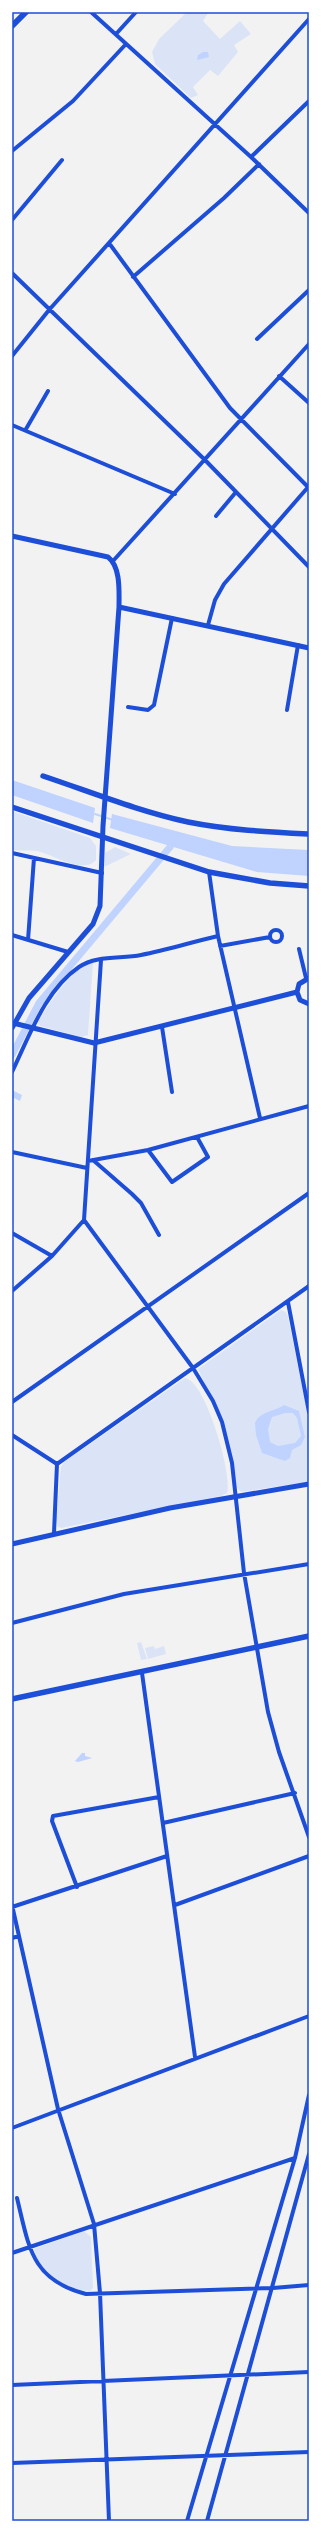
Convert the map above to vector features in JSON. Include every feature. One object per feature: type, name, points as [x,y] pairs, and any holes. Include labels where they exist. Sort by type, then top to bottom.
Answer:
[{"type":"main road","points":[[12,26],[26,12]]},
{"type":"main road","points":[[43,776],[143,811],[189,822],[252,831],[309,834]]},
{"type":"main road","points":[[12,807],[209,872],[270,883],[309,886]]},
{"type":"main road","points":[[12,1700],[309,1636]]},
{"type":"street","points":[[91,12],[259,164],[309,213]]},
{"type":"street","points":[[116,34],[136,12]]},
{"type":"street","points":[[12,356],[49,310],[109,244],[214,123],[309,19]]},
{"type":"street","points":[[12,151],[72,101],[126,44]]},
{"type":"street","points":[[251,157],[309,101]]},
{"type":"street","points":[[12,220],[62,160]]},
{"type":"street","points":[[133,277],[224,198],[259,164]]},
{"type":"street","points":[[109,244],[240,420],[309,486],[273,530],[221,588],[208,625]]},
{"type":"street","points":[[12,273],[205,460],[309,567]]},
{"type":"street","points":[[257,339],[309,290]]},
{"type":"street","points":[[112,561],[175,494],[309,344]]},
{"type":"street","points":[[279,376],[309,403]]},
{"type":"street","points":[[26,430],[48,391]]},
{"type":"street","points":[[12,425],[175,494]]},
{"type":"street","points":[[216,516],[236,492]]},
{"type":"street","points":[[12,536],[100,555],[112,561],[118,581],[119,607],[106,798],[103,821],[102,873],[98,915],[93,924],[29,998],[13,1025]]},
{"type":"street","points":[[119,607],[309,648]]},
{"type":"street","points":[[128,707],[148,710],[154,705],[172,618]]},
{"type":"street","points":[[287,710],[298,645]]},
{"type":"street","points":[[12,853],[102,873]]},
{"type":"street","points":[[28,940],[34,858]]},
{"type":"street","points":[[209,872],[220,946],[260,1118]]},
{"type":"street","points":[[12,935],[68,952]]},
{"type":"street","points":[[12,1072],[32,1028],[46,1003],[72,972],[80,966],[101,960],[140,955],[218,936]]},
{"type":"street","points":[[220,946],[270,937]]},
{"type":"street","points":[[299,949],[307,978],[299,984],[297,992],[300,1000],[309,1004]]},
{"type":"street","points":[[12,1291],[52,1256],[84,1220],[94,1043],[101,960]]},
{"type":"street","points":[[13,1025],[21,1025],[94,1043],[297,992]]},
{"type":"street","points":[[162,1027],[172,1092]]},
{"type":"street","points":[[88,1161],[148,1150],[260,1118],[309,1106]]},
{"type":"street","points":[[148,1150],[172,1182],[208,1157],[197,1137]]},
{"type":"street","points":[[12,1152],[88,1168]]},
{"type":"street","points":[[93,1160],[141,1203],[159,1235]]},
{"type":"street","points":[[12,1402],[309,1193]]},
{"type":"street","points":[[84,1220],[193,1368],[213,1401],[222,1422],[232,1463],[244,1573],[268,1712],[279,1752],[295,1793],[309,1837]]},
{"type":"street","points":[[12,1233],[52,1256]]},
{"type":"street","points":[[57,1464],[309,1286]]},
{"type":"street","points":[[288,1302],[309,1412]]},
{"type":"street","points":[[12,1435],[57,1464]]},
{"type":"street","points":[[54,1533],[57,1464]]},
{"type":"street","points":[[12,1544],[54,1533],[236,1495],[309,1484]]},
{"type":"street","points":[[12,1623],[124,1594],[244,1573],[309,1564]]},
{"type":"street","points":[[142,1673],[195,2057]]},
{"type":"street","points":[[163,1823],[295,1793]]},
{"type":"street","points":[[77,1887],[52,1821],[56,1814],[159,1796]]},
{"type":"street","points":[[109,2521],[100,2293],[94,2224],[58,2109],[12,1906],[77,1887],[167,1856]]},
{"type":"street","points":[[175,1905],[309,1856]]},
{"type":"street","points":[[12,1938],[19,1936]]},
{"type":"street","points":[[12,2128],[195,2057],[309,2016]]},
{"type":"street","points":[[187,2521],[295,2158],[309,2095]]},
{"type":"street","points":[[207,2521],[309,2154]]},
{"type":"street","points":[[12,2253],[94,2224],[295,2158]]},
{"type":"street","points":[[17,2198],[29,2248],[38,2267],[59,2285],[86,2294],[273,2288],[309,2285]]},
{"type":"street","points":[[12,2385],[230,2375],[248,2376],[309,2372]]},
{"type":"street","points":[[12,2463],[107,2461],[309,2452]]},
{"type":"shaded area","points":[[187,12],[208,13],[203,21],[220,39],[240,21],[251,34],[234,45],[238,52],[218,76],[210,70],[193,87],[198,95],[191,98],[155,64],[152,52],[159,39]]},
{"type":"shaded area","points":[[12,811],[90,838],[96,846],[96,860],[90,864],[76,865],[37,851],[12,850]]},
{"type":"shaded area","points":[[115,847],[131,854],[104,867],[105,853]]},
{"type":"shaded area","points":[[93,963],[88,1035],[81,1037],[40,1026],[38,1022],[62,987],[77,971]]},
{"type":"shaded area","points":[[281,1310],[286,1312],[288,1317],[309,1420],[309,1482],[241,1492],[237,1488],[223,1423],[198,1369]]},
{"type":"shaded area","points":[[185,1378],[193,1383],[201,1394],[216,1429],[226,1467],[228,1483],[227,1493],[221,1496],[61,1528],[58,1527],[56,1521],[61,1467],[64,1462]]},
{"type":"shaded area","points":[[141,1642],[147,1659],[141,1660],[137,1643]]},
{"type":"shaded area","points":[[154,1646],[155,1649],[164,1646],[166,1654],[148,1659],[145,1648]]},
{"type":"shaded area","points":[[84,2231],[91,2237],[93,2288],[90,2291],[72,2288],[55,2279],[41,2266],[34,2249]]},
{"type":"water","points":[[203,52],[208,52],[209,57],[197,60],[198,55]]},
{"type":"water","points":[[12,780],[95,808],[93,823],[12,795]]},
{"type":"water","points":[[112,814],[232,846],[309,850],[309,876],[257,872],[110,828]]},
{"type":"water","points":[[12,1090],[22,1095],[20,1101],[12,1097]]},
{"type":"water","points":[[284,1405],[299,1411],[305,1437],[301,1445],[292,1450],[290,1458],[285,1461],[262,1453],[256,1435],[255,1423],[257,1419],[260,1416]],"holes":[[[285,1413],[293,1413],[297,1418],[301,1436],[295,1443],[278,1446],[270,1442],[268,1429],[272,1417]]]},
{"type":"water","points":[[82,1753],[85,1753],[85,1756],[92,1758],[78,1762],[75,1761]]},
{"type":"waterway","points":[[95,814],[113,820]]},
{"type":"waterway","points":[[12,1055],[39,1003],[170,847]]}]
